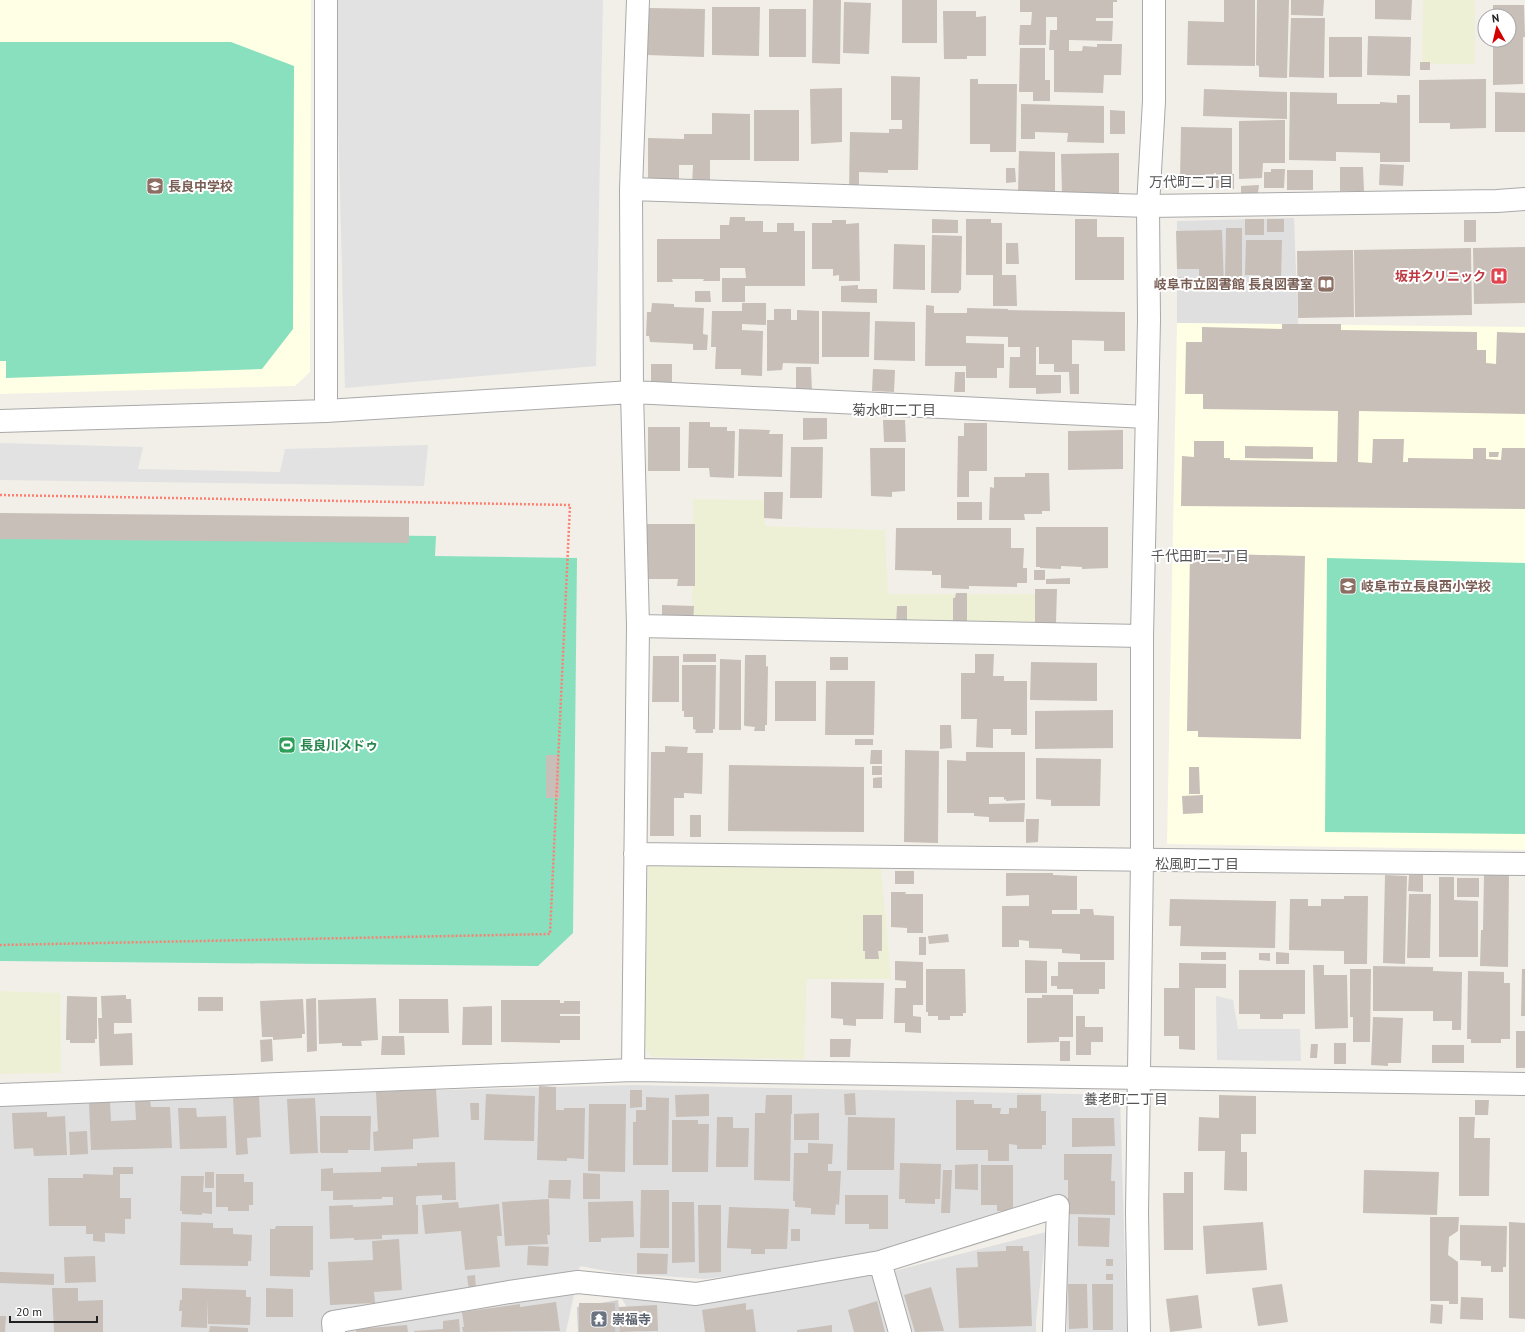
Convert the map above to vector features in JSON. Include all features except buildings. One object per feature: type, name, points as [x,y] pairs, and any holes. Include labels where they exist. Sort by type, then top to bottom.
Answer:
[{"type":"street","points":[[326,0],[326,411]]},
{"type":"street","points":[[633,1070],[638,626],[632,392],[631,189],[638,0]]},
{"type":"street","points":[[1139,1332],[1138,1078],[1142,858],[1142,636],[1149,320],[1148,206],[1154,101],[1154,0]]},
{"type":"street","points":[[631,189],[1148,206],[1497,201],[1525,199]]},
{"type":"street","points":[[0,421],[326,411],[632,392],[1146,416]]},
{"type":"street","points":[[638,626],[1142,636]]},
{"type":"street","points":[[635,854],[1142,858],[1525,864]]},
{"type":"street","points":[[0,1095],[633,1070],[1525,1084]]},
{"type":"street","points":[[334,1332],[332,1322],[578,1282],[696,1294],[880,1262],[1058,1206],[1054,1332]]},
{"type":"street","points":[[880,1262],[900,1332]]},
{"type":"path","points":[[0,495],[570,505],[550,934],[0,945]]},
{"type":"shaded area","name":"長良中学校","points":[[0,0],[311,0],[310,372],[295,386],[0,394]]},
{"type":"shaded area","points":[[335,0],[603,0],[596,366],[345,388]]},
{"type":"shaded area","points":[[1423,0],[1475,0],[1475,64],[1422,64]]},
{"type":"shaded area","points":[[1294,218],[1298,324],[1177,323],[1177,221]]},
{"type":"shaded area","name":"岐阜市立長良西小学校","points":[[1177,323],[1525,327],[1525,850],[1167,844]]},
{"type":"shaded area","points":[[0,443],[143,447],[138,469],[280,472],[285,449],[428,445],[424,486],[0,480]]},
{"type":"shaded area","points":[[693,499],[764,500],[765,526],[885,530],[888,594],[1035,594],[1036,632],[692,619]]},
{"type":"shaded area","points":[[648,864],[881,868],[891,979],[807,979],[804,1059],[652,1057],[644,1046]]},
{"type":"shaded area","points":[[0,991],[60,993],[61,1073],[0,1074]]},
{"type":"shaded area","points":[[1216,996],[1233,1000],[1238,1029],[1300,1029],[1301,1061],[1217,1060]]},
{"type":"shaded area","points":[[633,1085],[1120,1095],[1127,1332],[1067,1332],[1065,1196],[881,1256],[705,1279],[617,1273],[580,1266],[566,1332],[0,1332],[0,1105],[71,1100]]},
{"type":"shaded area","points":[[1046,1232],[1036,1332],[641,1332],[622,1299],[701,1304],[886,1273]]},
{"type":"shaded area","name":"崇福寺","points":[[618,1300],[622,1332],[578,1332],[577,1307]]},
{"type":"green space","name":"長良中学校","points":[[0,42],[231,42],[294,66],[293,329],[262,369],[6,378],[6,361],[0,361]]},
{"type":"green space","name":"長良川メドゥ","points":[[0,532],[436,536],[435,556],[577,558],[573,933],[538,966],[0,961]]},
{"type":"green space","points":[[1327,558],[1525,563],[1525,834],[1325,832]]},
{"type":"place","name":"長良中学校","points":[[155,186]]},
{"type":"place","name":"坂井クリニック","points":[[1499,276]]},
{"type":"place","name":"岐阜市立図書館 長良図書室","points":[[1326,284]]},
{"type":"place","name":"岐阜市立長良西小学校","points":[[1348,586]]},
{"type":"place","name":"長良川メドゥ","points":[[287,745]]},
{"type":"place","name":"崇福寺","points":[[599,1319]]},
{"type":"district","name":"万代町二丁目","points":[[1191,182]]},
{"type":"district","name":"菊水町二丁目","points":[[894,410]]},
{"type":"district","name":"千代田町二丁目","points":[[1200,556]]},
{"type":"district","name":"松風町二丁目","points":[[1197,864]]},
{"type":"district","name":"養老町二丁目","points":[[1126,1099]]}]
